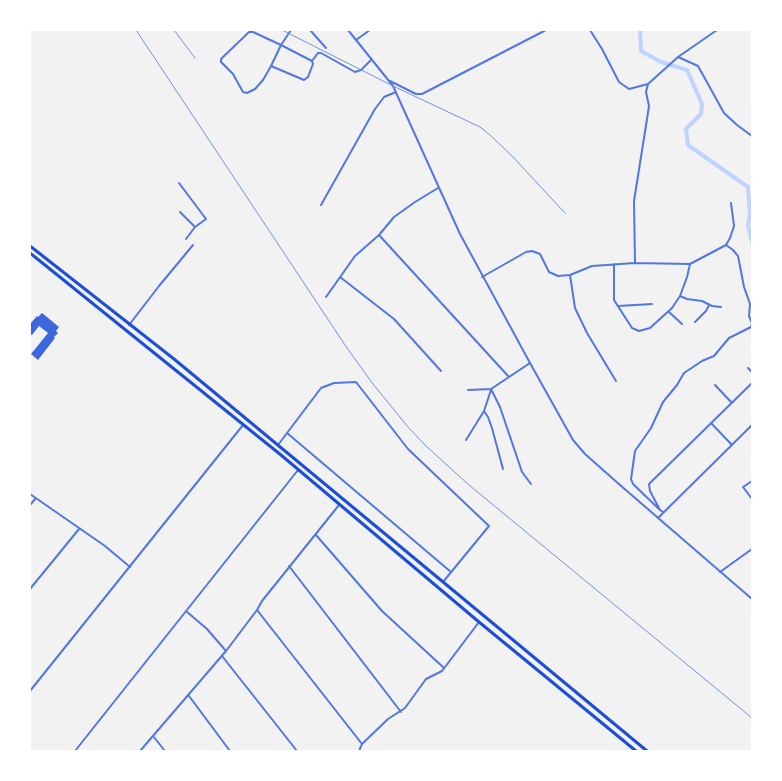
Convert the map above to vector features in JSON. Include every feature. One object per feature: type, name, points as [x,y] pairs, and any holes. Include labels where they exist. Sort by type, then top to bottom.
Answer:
[{"type":"main road","points":[[30,246],[174,359],[647,751]]},
{"type":"main road","points":[[30,253],[298,470],[636,751]]},
{"type":"main road","points":[[322,490],[326,485]]},
{"type":"street","points":[[291,30],[281,45],[271,66],[255,89],[247,93],[243,92],[233,74],[221,62],[221,59],[249,32],[253,32],[281,45],[312,61]]},
{"type":"street","points":[[310,30],[326,48]]},
{"type":"street","points":[[348,30],[393,86],[460,234],[482,277],[569,432],[579,447],[608,475],[752,599]]},
{"type":"street","points":[[356,40],[370,30]]},
{"type":"street","points":[[388,81],[416,94],[422,94],[546,30]]},
{"type":"street","points":[[590,30],[602,49],[619,82],[629,89],[648,84],[678,57],[717,30]]},
{"type":"street","points":[[271,66],[304,80],[308,77],[312,61],[318,53],[321,53],[355,72],[361,70],[371,60]]},
{"type":"street","points":[[678,57],[698,66],[724,113],[752,136]]},
{"type":"street","points":[[636,263],[634,201],[649,106],[646,92],[648,84]]},
{"type":"street","points":[[321,205],[375,110],[384,97],[396,92]]},
{"type":"street","points":[[179,183],[206,219],[195,227],[186,239]]},
{"type":"street","points":[[326,297],[355,256],[379,235],[394,218],[415,202],[439,188]]},
{"type":"street","points":[[482,277],[526,252],[532,251],[540,254],[548,270],[558,276],[570,275],[592,266],[636,263],[690,264],[726,245],[734,226],[731,203]]},
{"type":"street","points":[[180,212],[195,227]]},
{"type":"street","points":[[379,235],[509,377]]},
{"type":"street","points":[[129,325],[193,245]]},
{"type":"street","points":[[663,512],[632,484],[631,479],[635,451],[650,428],[663,402],[678,386],[684,372],[702,361],[714,356],[729,338],[751,328],[752,323],[749,316],[750,304],[743,281],[738,256],[726,245]]},
{"type":"street","points":[[614,264],[614,300],[632,328],[639,331],[650,328],[669,312],[680,296],[690,264]]},
{"type":"street","points":[[570,275],[575,308],[587,333],[616,381]]},
{"type":"street","points":[[340,277],[394,319],[441,371]]},
{"type":"street","points":[[680,296],[721,307]]},
{"type":"street","points":[[618,306],[652,304]]},
{"type":"street","points":[[695,322],[706,311],[709,305]]},
{"type":"street","points":[[669,312],[682,324]]},
{"type":"street","points":[[468,390],[492,389],[530,363]]},
{"type":"street","points":[[748,368],[752,372]]},
{"type":"street","points":[[278,445],[321,388],[334,383],[356,382],[408,449],[489,526],[443,582]]},
{"type":"street","points":[[660,510],[650,491],[649,484],[752,383]]},
{"type":"street","points":[[715,385],[732,403]]},
{"type":"street","points":[[466,440],[484,411],[492,389]]},
{"type":"street","points":[[492,389],[500,406],[522,472],[531,484]]},
{"type":"street","points":[[484,411],[492,428],[503,469]]},
{"type":"street","points":[[711,423],[732,445]]},
{"type":"street","points":[[30,692],[243,425]]},
{"type":"street","points":[[658,518],[752,425]]},
{"type":"street","points":[[287,433],[451,572]]},
{"type":"street","points":[[74,751],[298,470]]},
{"type":"street","points":[[752,481],[743,487],[752,498]]},
{"type":"street","points":[[30,494],[104,546],[130,567]]},
{"type":"street","points":[[30,505],[36,498]]},
{"type":"street","points":[[140,751],[222,656],[258,610],[262,601],[316,535],[339,504]]},
{"type":"street","points":[[30,589],[79,529]]},
{"type":"street","points":[[316,535],[382,611],[444,668]]},
{"type":"street","points":[[720,572],[752,549]]},
{"type":"street","points":[[290,566],[401,712]]},
{"type":"street","points":[[258,610],[362,744]]},
{"type":"street","points":[[186,611],[207,629],[226,651]]},
{"type":"street","points":[[360,751],[362,744],[388,719],[405,708],[426,679],[440,673],[479,622]]},
{"type":"street","points":[[222,656],[297,751]]},
{"type":"street","points":[[189,696],[230,751]]},
{"type":"street","points":[[153,736],[165,751]]},
{"type":"building","points":[[42,313],[59,327],[56,331],[58,333],[54,337],[55,338],[38,360],[31,354],[48,333],[39,326],[32,335],[30,334],[30,324]]},
{"type":"waterway","points":[[640,30],[641,51],[661,62],[687,70],[702,104],[701,114],[686,129],[688,145],[748,187],[750,215],[748,225],[752,242]]},
{"type":"railway","points":[[136,30],[347,348],[373,384],[408,427],[426,446],[469,485],[752,718]]},
{"type":"railway","points":[[174,30],[195,58]]},
{"type":"railway","points":[[282,30],[393,86],[480,127],[512,156],[565,213]]}]
